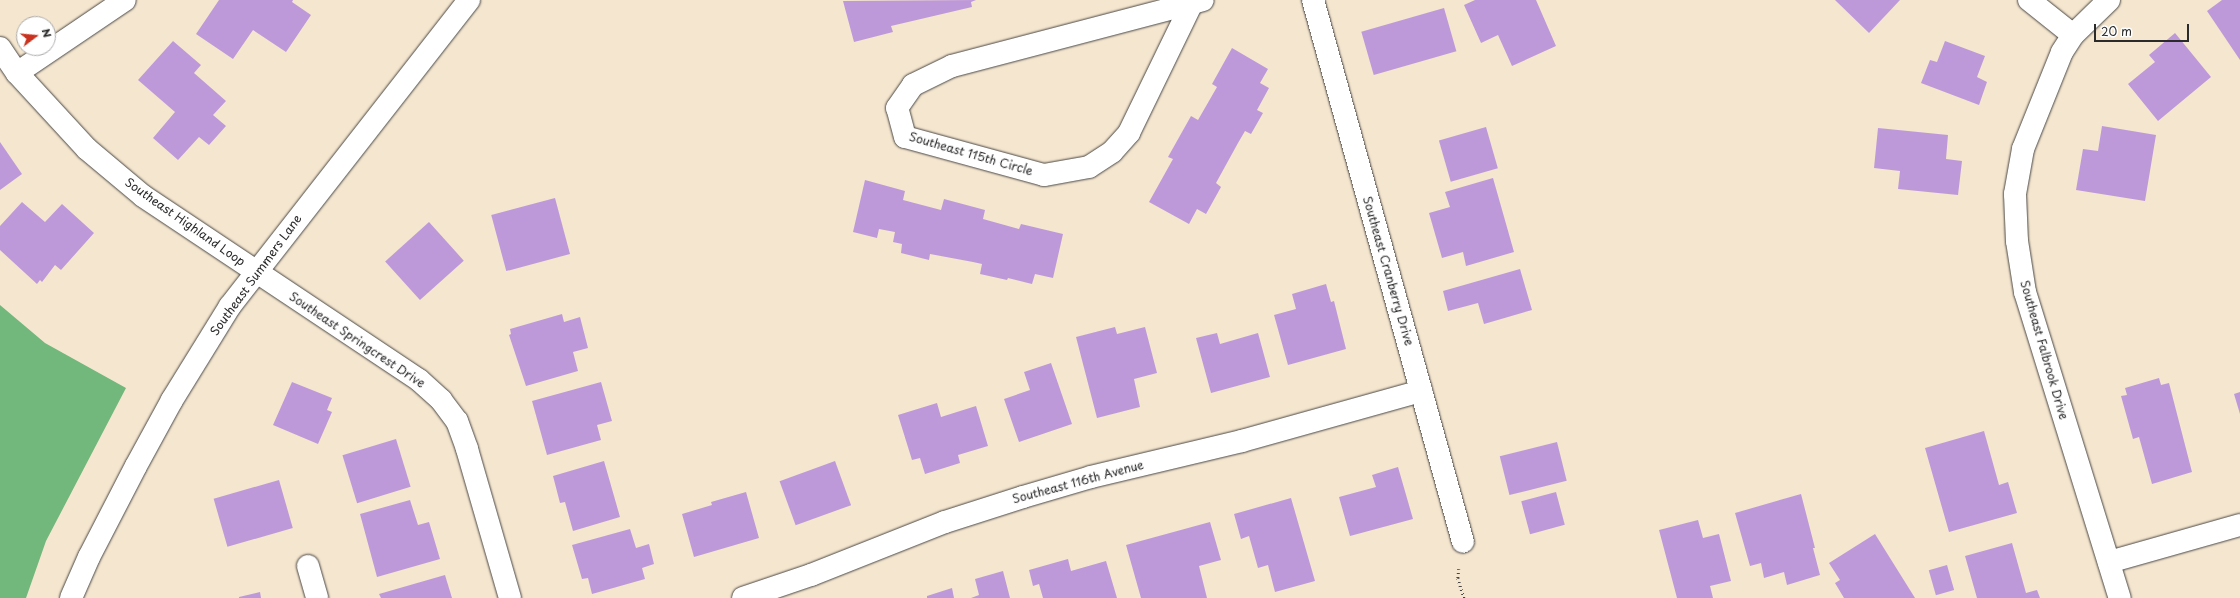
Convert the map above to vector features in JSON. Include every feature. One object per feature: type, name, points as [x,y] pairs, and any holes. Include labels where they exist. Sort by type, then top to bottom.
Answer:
[{"type":"street","points":[[17,73],[125,0]]},
{"type":"street","name":"Southeast Summers Lane","points":[[71,598],[96,543],[172,400],[230,306],[469,0]]},
{"type":"street","name":"Southeast Cranberry Drive","points":[[1313,0],[1463,542]]},
{"type":"street","points":[[2029,0],[2073,35]]},
{"type":"street","name":"Southeast Falbrook Drive","points":[[2109,0],[2073,35],[2062,52],[2022,148],[2015,194],[2017,241],[2024,292],[2120,598]]},
{"type":"street","name":"Southeast 115th Circle","points":[[1197,1],[1129,133],[1112,152],[1089,167],[1044,175],[905,137],[897,108],[913,86],[952,66],[1197,1]]},
{"type":"street","name":"Southeast Highland Loop","points":[[0,48],[17,73],[87,149],[143,196],[257,271]]},
{"type":"street","name":"Southeast Springcrest Drive","points":[[257,271],[419,380],[441,400],[456,421],[467,449],[510,598]]},
{"type":"street","name":"Southeast 116th Avenue","points":[[743,598],[811,575],[945,522],[1023,497],[1091,477],[1242,441],[1421,391]]},
{"type":"street","points":[[2109,562],[2240,525]]},
{"type":"street","points":[[308,566],[317,598]]},
{"type":"green space","points":[[0,305],[45,343],[126,388],[46,541],[26,598],[0,598]]},
{"type":"building","points":[[219,0],[293,0],[292,2],[311,15],[286,52],[253,30],[233,59],[196,34]]},
{"type":"building","points":[[976,0],[971,2],[972,7],[891,26],[893,32],[854,42],[843,1]]},
{"type":"building","points":[[1475,0],[1536,0],[1556,46],[1512,66],[1498,35],[1481,43],[1464,5]]},
{"type":"building","points":[[1835,0],[1900,0],[1869,33]]},
{"type":"building","points":[[2222,0],[2240,0],[2240,60],[2207,11]]},
{"type":"building","points":[[1444,8],[1456,51],[1374,75],[1361,32]]},
{"type":"building","points":[[2175,33],[2211,77],[2158,121],[2128,84],[2155,62],[2149,55]]},
{"type":"building","points":[[173,41],[201,65],[194,73],[226,101],[213,115],[226,126],[209,145],[199,137],[178,160],[153,138],[175,112],[138,80]]},
{"type":"building","points":[[1945,41],[1985,56],[1977,77],[1987,82],[1979,105],[1921,83],[1930,60],[1937,62]]},
{"type":"building","points":[[1232,48],[1268,69],[1260,83],[1269,88],[1257,110],[1263,113],[1251,134],[1245,131],[1238,143],[1216,183],[1221,187],[1206,214],[1197,209],[1189,224],[1149,202],[1173,159],[1168,157],[1191,116],[1198,120],[1217,87],[1212,84]]},
{"type":"building","points":[[2102,126],[2156,135],[2145,201],[2076,190],[2083,149],[2098,151]]},
{"type":"building","points":[[1486,127],[1498,168],[1451,182],[1439,141]]},
{"type":"building","points":[[1878,128],[1948,135],[1946,159],[1962,161],[1958,195],[1898,189],[1900,171],[1874,168]]},
{"type":"building","points":[[0,142],[22,174],[0,190]]},
{"type":"building","points":[[1493,178],[1514,252],[1466,266],[1463,252],[1442,258],[1429,213],[1450,207],[1445,192]]},
{"type":"building","points":[[865,180],[905,191],[903,200],[941,210],[944,199],[985,210],[983,219],[1019,229],[1021,224],[1063,234],[1053,278],[1035,274],[1032,284],[1008,278],[1007,280],[980,274],[982,264],[930,254],[929,260],[901,253],[902,244],[893,242],[895,232],[879,229],[877,238],[853,232]]},
{"type":"building","points":[[555,198],[570,254],[506,271],[491,215]]},
{"type":"building","points":[[22,202],[45,222],[62,204],[94,233],[61,270],[55,265],[42,282],[40,280],[37,284],[0,250],[0,226]]},
{"type":"building","points":[[429,222],[464,261],[420,300],[385,261]]},
{"type":"building","points":[[1520,269],[1532,310],[1484,324],[1478,303],[1448,311],[1443,291]]},
{"type":"building","points":[[1326,284],[1331,302],[1334,301],[1346,349],[1288,365],[1274,315],[1296,309],[1292,294]]},
{"type":"building","points":[[562,314],[564,322],[580,317],[588,348],[573,352],[578,371],[526,386],[509,335],[511,334],[510,329]]},
{"type":"building","points":[[1115,327],[1117,334],[1145,327],[1157,373],[1134,379],[1140,407],[1097,418],[1076,337]]},
{"type":"building","points":[[1217,333],[1220,344],[1258,333],[1270,377],[1211,393],[1196,338]]},
{"type":"building","points":[[1051,363],[1072,424],[1019,442],[1004,399],[1030,390],[1024,372]]},
{"type":"building","points":[[2159,378],[2161,385],[2169,383],[2192,472],[2152,484],[2139,437],[2133,439],[2121,396],[2127,395],[2125,388]]},
{"type":"building","points":[[292,382],[332,398],[327,410],[332,412],[318,444],[273,425]]},
{"type":"building","points":[[601,382],[612,421],[597,425],[601,440],[547,455],[532,401]]},
{"type":"building","points":[[2240,392],[2240,414],[2234,394]]},
{"type":"building","points":[[937,403],[941,417],[976,406],[988,446],[958,455],[960,463],[925,474],[920,458],[912,460],[898,415]]},
{"type":"building","points":[[1984,431],[1999,485],[2008,482],[2017,513],[1949,532],[1925,448]]},
{"type":"building","points":[[396,439],[411,487],[357,503],[342,455]]},
{"type":"building","points":[[1557,442],[1567,481],[1509,495],[1500,456]]},
{"type":"building","points":[[604,461],[620,517],[573,531],[565,502],[560,503],[553,476]]},
{"type":"building","points":[[835,461],[851,505],[796,525],[780,481]]},
{"type":"building","points":[[1398,467],[1413,519],[1350,536],[1339,497],[1376,487],[1372,475]]},
{"type":"building","points":[[279,480],[293,528],[227,547],[214,499]]},
{"type":"building","points":[[746,492],[759,538],[694,557],[682,514],[712,505],[711,502]]},
{"type":"building","points":[[1556,492],[1565,525],[1530,534],[1521,501]]},
{"type":"building","points":[[1801,494],[1815,548],[1813,548],[1820,575],[1787,585],[1784,572],[1764,578],[1761,563],[1750,566],[1735,513]]},
{"type":"building","points":[[1291,498],[1315,581],[1275,592],[1268,565],[1258,568],[1249,536],[1241,539],[1234,514]]},
{"type":"building","points":[[410,500],[418,525],[429,522],[440,559],[377,577],[360,514]]},
{"type":"building","points":[[1698,520],[1703,538],[1719,534],[1731,581],[1710,586],[1713,598],[1677,598],[1659,530]]},
{"type":"building","points":[[1210,522],[1221,560],[1199,566],[1207,598],[1141,598],[1126,545]]},
{"type":"building","points":[[630,529],[636,548],[649,544],[654,564],[642,568],[645,579],[592,594],[588,578],[582,579],[572,545]]},
{"type":"building","points":[[1875,534],[1915,598],[1844,598],[1835,583],[1840,580],[1829,563]]},
{"type":"building","points":[[2012,543],[2026,593],[2037,590],[2040,598],[1977,598],[1965,556]]},
{"type":"building","points":[[1068,559],[1071,571],[1106,561],[1117,598],[1043,598],[1039,584],[1033,586],[1029,570]]},
{"type":"building","points":[[1947,565],[1954,590],[1936,595],[1929,570]]},
{"type":"building","points":[[1003,571],[1010,598],[971,598],[979,595],[975,579]]},
{"type":"building","points":[[445,575],[452,598],[381,598],[379,594]]},
{"type":"building","points":[[952,588],[954,598],[927,598],[927,596]]},
{"type":"building","points":[[260,592],[261,598],[239,598],[239,597]]}]
